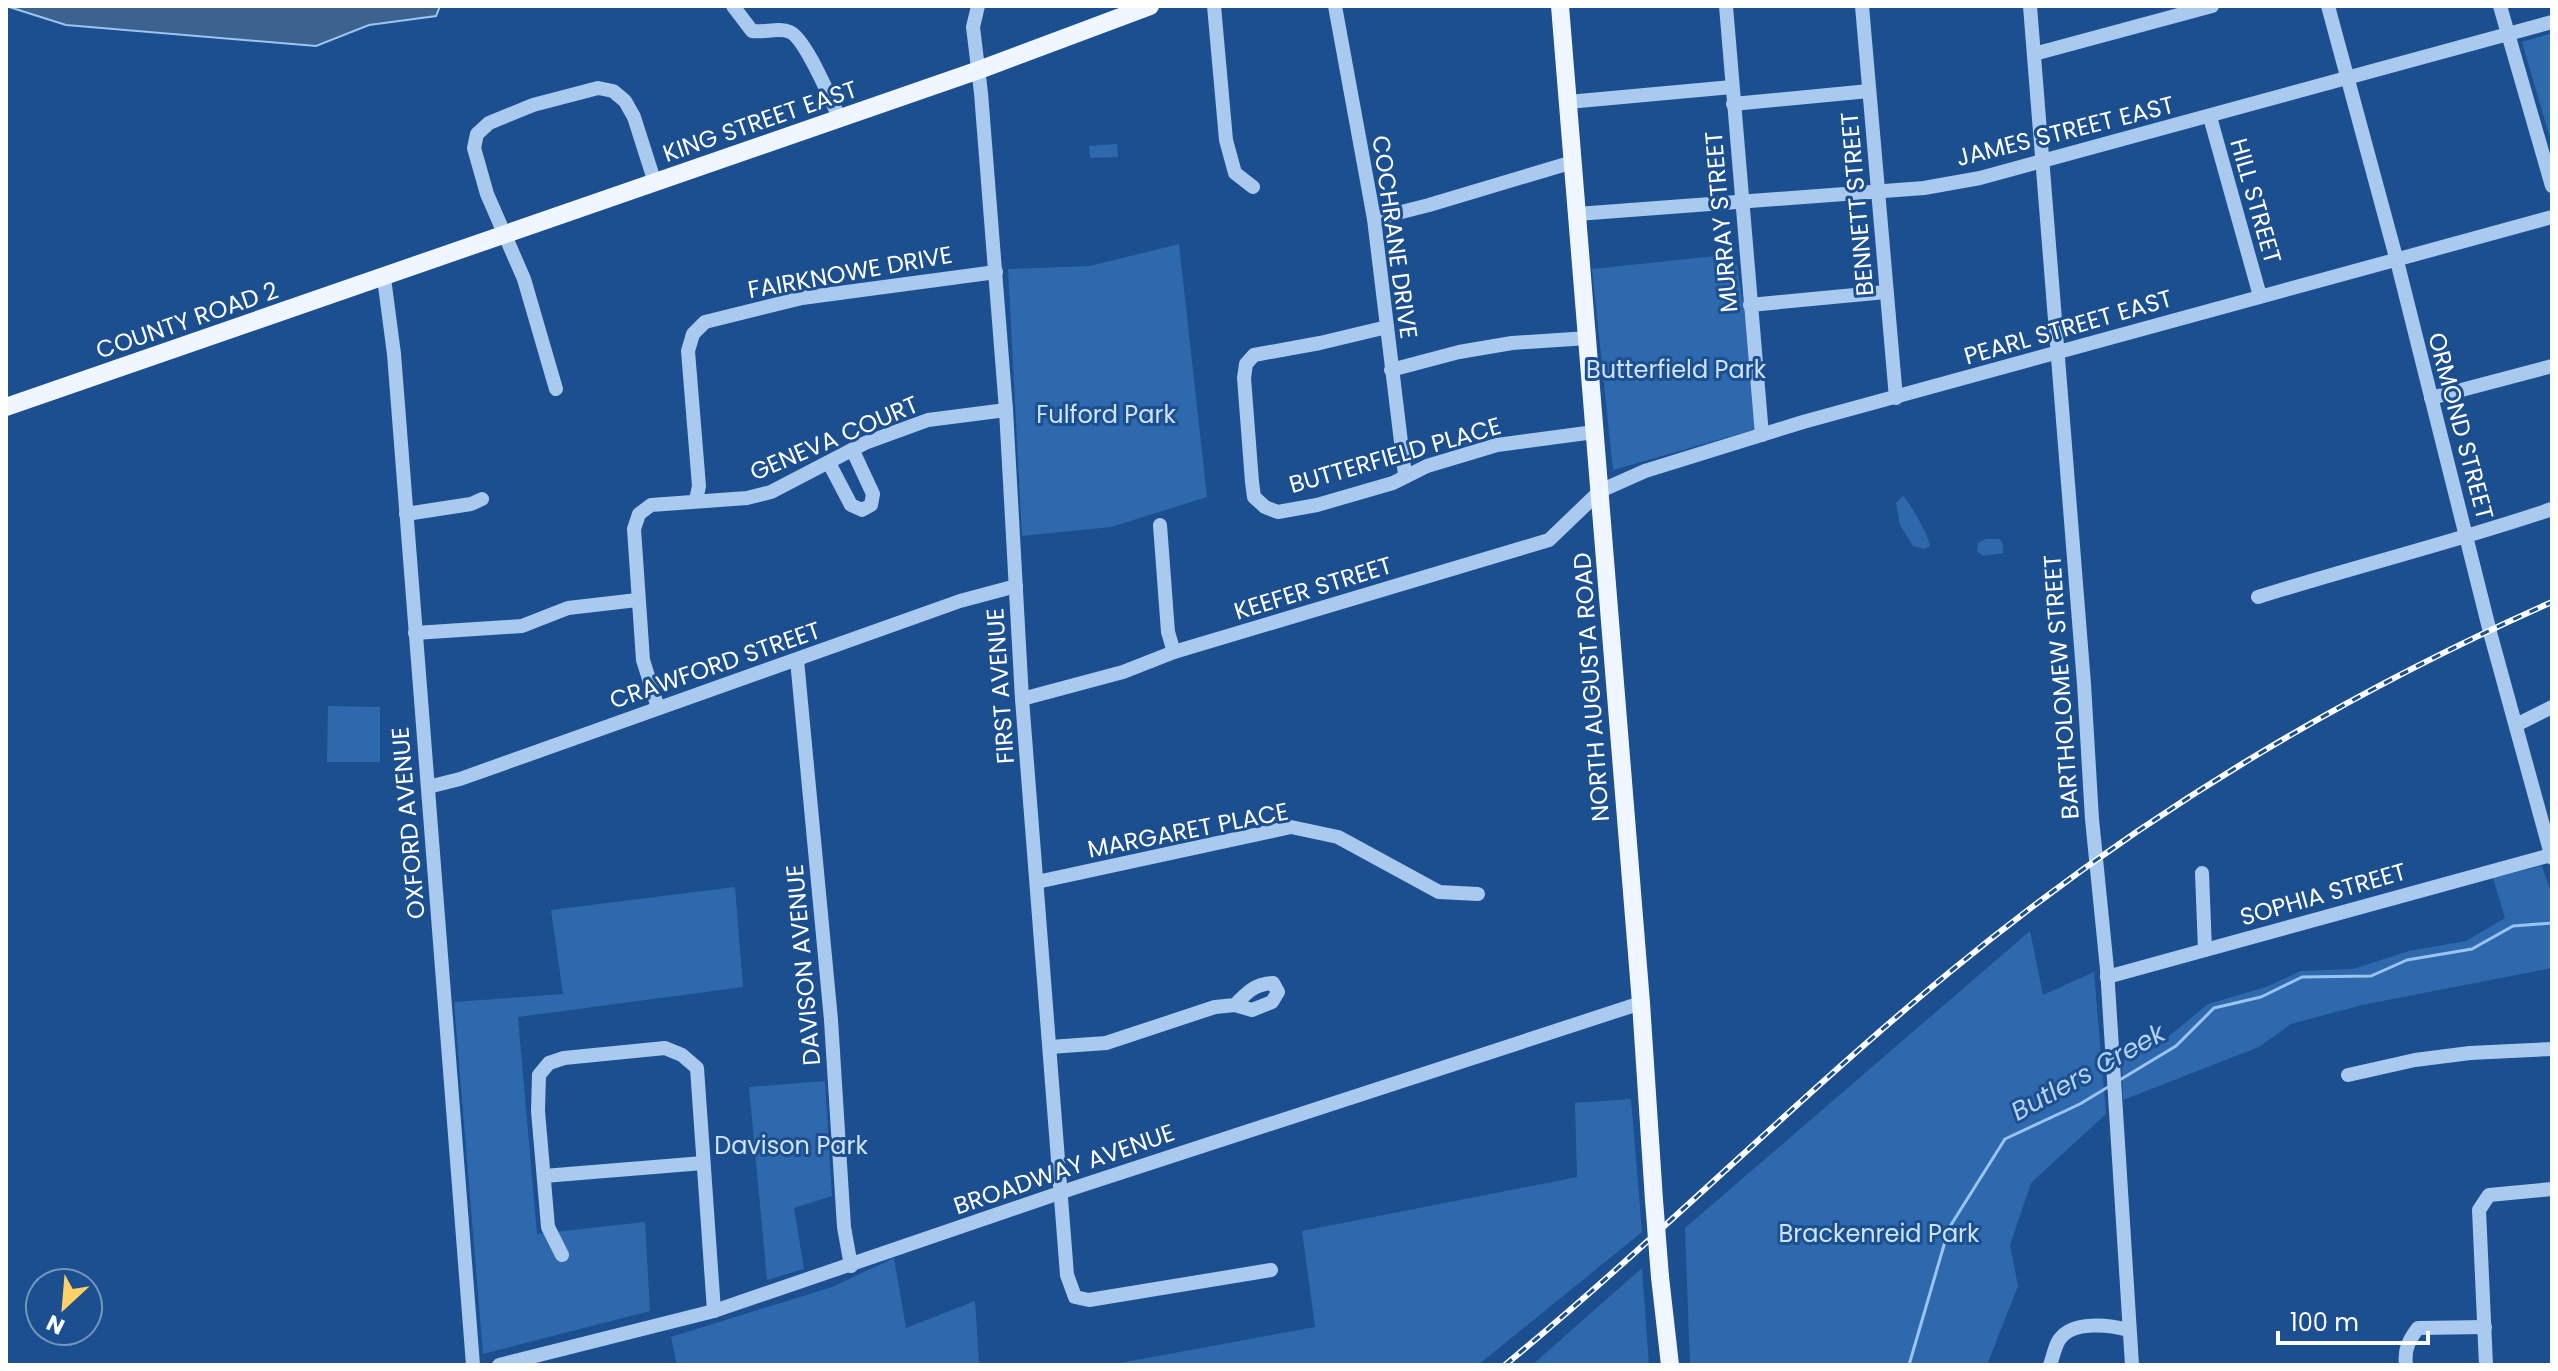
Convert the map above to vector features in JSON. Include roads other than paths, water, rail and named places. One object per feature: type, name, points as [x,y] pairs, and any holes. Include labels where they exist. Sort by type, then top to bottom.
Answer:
[{"type":"main road","name":"KING STREET EAST","points":[[384,278],[979,70],[1150,6]]},
{"type":"main road","name":"NORTH AUGUSTA ROAD","points":[[1560,6],[1641,1003],[1660,1277],[1670,1365]]},
{"type":"main road","name":"COUNTY ROAD 2","points":[[6,407],[384,278]]},
{"type":"street","points":[[733,6],[752,31],[784,31],[795,36],[817,69],[840,119]]},
{"type":"street","name":"FIRST AVENUE","points":[[978,6],[973,27],[996,272],[1022,699],[1067,1275],[1076,1297],[1089,1300],[1271,1270]]},
{"type":"street","points":[[1214,6],[1226,140],[1235,173],[1253,187]]},
{"type":"street","name":"COCHRANE DRIVE","points":[[1335,6],[1374,219],[1405,475]]},
{"type":"street","name":"MURRAY STREET","points":[[1726,6],[1762,435]]},
{"type":"street","name":"BENNETT STREET","points":[[1862,6],[1896,398]]},
{"type":"street","name":"BARTHOLOMEW STREET","points":[[2030,6],[2092,819],[2107,977],[2132,1365]]},
{"type":"street","points":[[2034,54],[2191,9],[2212,6]]},
{"type":"street","name":"ORMOND STREET","points":[[2328,6],[2397,261],[2491,636],[2552,856]]},
{"type":"street","points":[[2500,6],[2552,186]]},
{"type":"street","name":"JAMES STREET EAST","points":[[1577,214],[1924,188],[1980,178],[2552,22]]},
{"type":"street","points":[[1568,102],[1732,87]]},
{"type":"street","points":[[556,389],[524,279],[487,194],[474,148],[477,134],[489,123],[533,105],[598,88],[613,91],[625,101],[634,117],[655,183]]},
{"type":"street","points":[[1733,104],[1869,91]]},
{"type":"street","name":"HILL STREET","points":[[2210,117],[2260,296]]},
{"type":"street","points":[[1374,219],[1573,162]]},
{"type":"street","name":"PEARL STREET EAST","points":[[1600,491],[1645,471],[1762,435],[2552,217]]},
{"type":"street","name":"FAIRKNOWE DRIVE","points":[[696,500],[699,486],[688,351],[693,334],[705,322],[802,298],[996,272]]},
{"type":"street","name":"OXFORD AVENUE","points":[[384,278],[394,354],[473,1365]]},
{"type":"street","points":[[1750,305],[1886,292]]},
{"type":"street","name":"BUTTERFIELD PLACE","points":[[1387,327],[1254,355],[1246,364],[1244,378],[1252,482],[1254,497],[1265,507],[1278,512],[1317,505],[1393,483],[1427,466],[1497,445],[1594,432]]},
{"type":"street","points":[[1391,370],[1459,352],[1512,343],[1588,338]]},
{"type":"street","points":[[2431,398],[2552,366]]},
{"type":"street","name":"GENEVA COURT","points":[[658,708],[643,660],[637,600],[634,529],[639,514],[651,505],[747,498],[771,492],[865,443],[928,420],[1006,410]]},
{"type":"street","points":[[829,463],[851,505],[862,510],[871,505],[873,494],[853,451]]},
{"type":"street","name":"KEEFER STREET","points":[[1022,699],[1123,672],[1174,652],[1549,540],[1600,491]]},
{"type":"street","points":[[406,514],[471,504],[482,499]]},
{"type":"street","points":[[2258,597],[2467,537],[2552,509]]},
{"type":"street","points":[[1160,525],[1168,632],[1174,652]]},
{"type":"street","name":"CRAWFORD STREET","points":[[428,787],[460,779],[960,601],[1016,586]]},
{"type":"street","points":[[415,633],[522,626],[568,608],[637,600]]},
{"type":"street","name":"DAVISON AVENUE","points":[[797,660],[831,1020],[844,1227],[851,1266]]},
{"type":"street","points":[[2516,725],[2552,707]]},
{"type":"street","name":"MARGARET PLACE","points":[[1037,882],[1291,827],[1338,837],[1439,892],[1478,894]]},
{"type":"street","name":"SOPHIA STREET","points":[[2107,977],[2552,856]]},
{"type":"street","points":[[2202,873],[2205,950]]},
{"type":"street","name":"BROADWAY AVENUE","points":[[499,1365],[714,1311],[1060,1192],[1641,1003]]},
{"type":"street","points":[[1050,1047],[1106,1043],[1215,1007],[1235,1005]]},
{"type":"street","points":[[562,1255],[548,1227],[538,1111],[539,1075],[549,1063],[564,1058],[665,1048],[682,1055],[697,1068],[714,1311]]},
{"type":"street","points":[[2348,1075],[2438,1057],[2552,1049]]},
{"type":"street","points":[[544,1176],[703,1163]]},
{"type":"street","points":[[2486,1365],[2479,1210],[2489,1195],[2552,1189]]},
{"type":"street","points":[[2050,1365],[2060,1338],[2072,1329],[2090,1326],[2129,1330]]},
{"type":"street","points":[[2406,1365],[2408,1341],[2418,1328],[2485,1327]]},
{"type":"waterway","name":"Butlers Creek","points":[[2118,1081],[2176,1046],[2214,1008],[2261,997],[2302,977],[2371,976],[2407,960],[2472,949],[2513,926],[2552,923]]},
{"type":"waterway","name":"Butlers Creek","points":[[1909,1365],[1949,1228],[2005,1139],[2080,1104],[2108,1087]]},
{"type":"railway","points":[[1505,1365],[1618,1268],[1894,1019],[2020,916],[2091,863],[2164,813],[2315,721],[2472,639],[2552,602]]},
{"type":"park label","name":"Butterfield Park","points":[[1676,369]]},
{"type":"park label","name":"Fulford Park","points":[[1106,414]]},
{"type":"park label","name":"Davison Park","points":[[791,1145]]},
{"type":"park label","name":"Brackenreid Park","points":[[1879,1233]]}]
